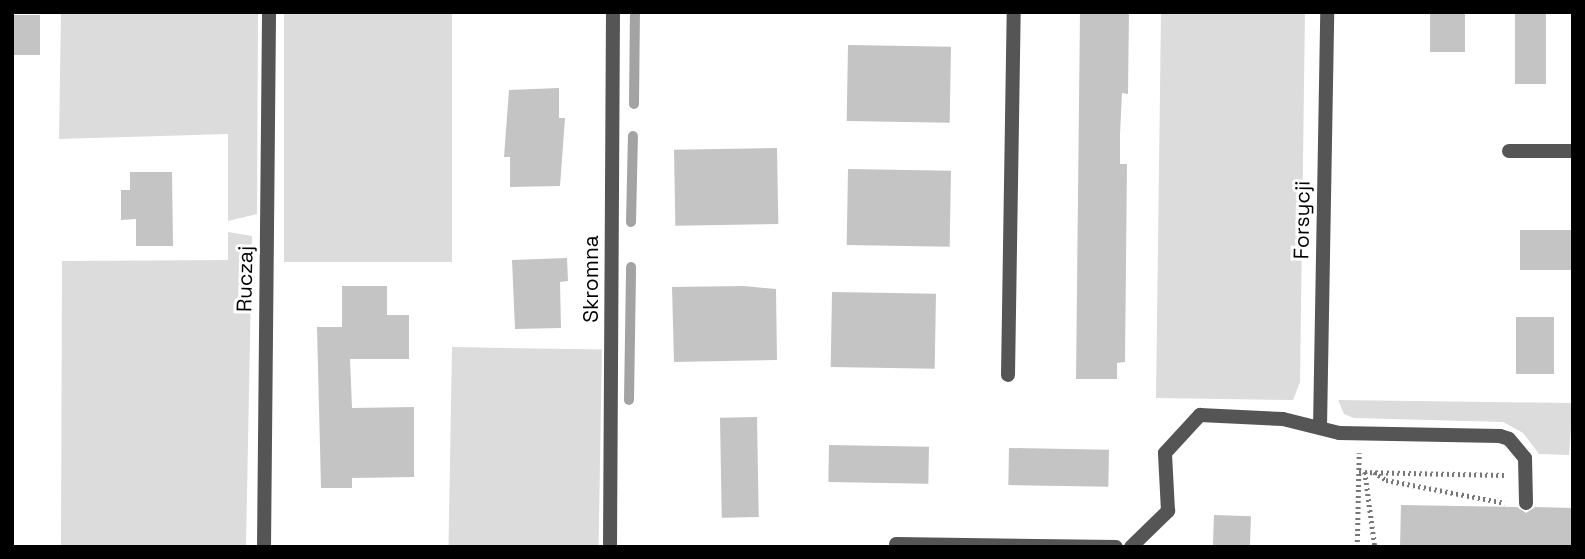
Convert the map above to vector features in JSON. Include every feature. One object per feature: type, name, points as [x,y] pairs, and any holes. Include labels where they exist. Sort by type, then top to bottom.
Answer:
[{"type":"street","name":"Ruczaj","points":[[264,547],[270,12]]},
{"type":"street","name":"Skromna","points":[[610,547],[613,12]]},
{"type":"street","points":[[1008,374],[1014,12]]},
{"type":"street","name":"Forsycji","points":[[1320,428],[1327,12]]},
{"type":"street","points":[[1509,150],[1573,152]]},
{"type":"street","points":[[1131,547],[1168,511],[1165,453],[1200,415],[1283,419],[1320,428],[1359,433],[1482,433],[1509,439],[1525,458],[1526,503]]},
{"type":"street","points":[[896,544],[1116,547]]},
{"type":"path","points":[[1357,547],[1359,433]]},
{"type":"path","points":[[1359,472],[1509,475],[1508,488]]},
{"type":"path","points":[[1365,472],[1375,547]]},
{"type":"path","points":[[1374,472],[1386,480],[1508,503]]},
{"type":"shaded area","points":[[61,12],[258,12],[257,214],[228,221],[228,134],[59,139]]},
{"type":"shaded area","points":[[284,12],[452,12],[452,262],[284,262]]},
{"type":"shaded area","points":[[1161,12],[1305,12],[1300,382],[1293,400],[1156,398]]},
{"type":"shaded area","points":[[228,232],[252,236],[246,547],[61,547],[62,261],[228,260]]},
{"type":"shaded area","points":[[452,347],[602,350],[599,547],[449,547]]},
{"type":"shaded area","points":[[1338,400],[1573,403],[1569,455],[1539,454],[1523,433],[1503,422],[1354,418],[1344,414]]},
{"type":"building","points":[[1080,12],[1129,12],[1128,94],[1122,93],[1120,134],[1120,164],[1127,164],[1125,362],[1117,363],[1117,379],[1076,379]]},
{"type":"building","points":[[1430,12],[1465,12],[1465,52],[1430,52]]},
{"type":"building","points":[[1515,12],[1546,12],[1546,84],[1515,84]]},
{"type":"building","points":[[12,15],[40,15],[40,55],[12,55]]},
{"type":"building","points":[[848,45],[951,47],[950,123],[847,121]]},
{"type":"building","points":[[559,88],[559,118],[565,118],[560,186],[510,187],[510,157],[504,157],[509,90]]},
{"type":"building","points":[[777,148],[778,224],[675,226],[674,150]]},
{"type":"building","points":[[848,169],[951,171],[950,247],[847,245]]},
{"type":"building","points":[[130,172],[172,172],[173,246],[136,246],[136,219],[121,220],[121,190],[130,190]]},
{"type":"building","points":[[1520,230],[1573,230],[1573,270],[1520,270]]},
{"type":"building","points":[[567,258],[568,281],[560,282],[561,328],[515,329],[512,260]]},
{"type":"building","points":[[342,286],[387,286],[387,315],[409,315],[409,359],[350,359],[352,408],[414,407],[414,477],[352,478],[352,488],[321,488],[317,327],[342,327]]},
{"type":"building","points":[[744,286],[776,289],[777,360],[674,362],[672,287]]},
{"type":"building","points":[[832,292],[936,294],[935,369],[831,367]]},
{"type":"building","points":[[1516,317],[1554,317],[1554,374],[1516,374]]},
{"type":"building","points":[[757,417],[759,517],[722,518],[720,418]]},
{"type":"building","points":[[829,445],[929,447],[928,484],[828,482]]},
{"type":"building","points":[[1009,448],[1109,450],[1108,487],[1008,485]]},
{"type":"building","points":[[1401,505],[1517,507],[1526,513],[1535,507],[1573,508],[1573,547],[1400,547]]},
{"type":"building","points":[[1214,515],[1251,516],[1250,547],[1213,547]]},
{"type":"waterway","points":[[634,104],[635,12]]},
{"type":"waterway","points":[[631,222],[633,136]]},
{"type":"waterway","points":[[629,400],[631,267]]}]
